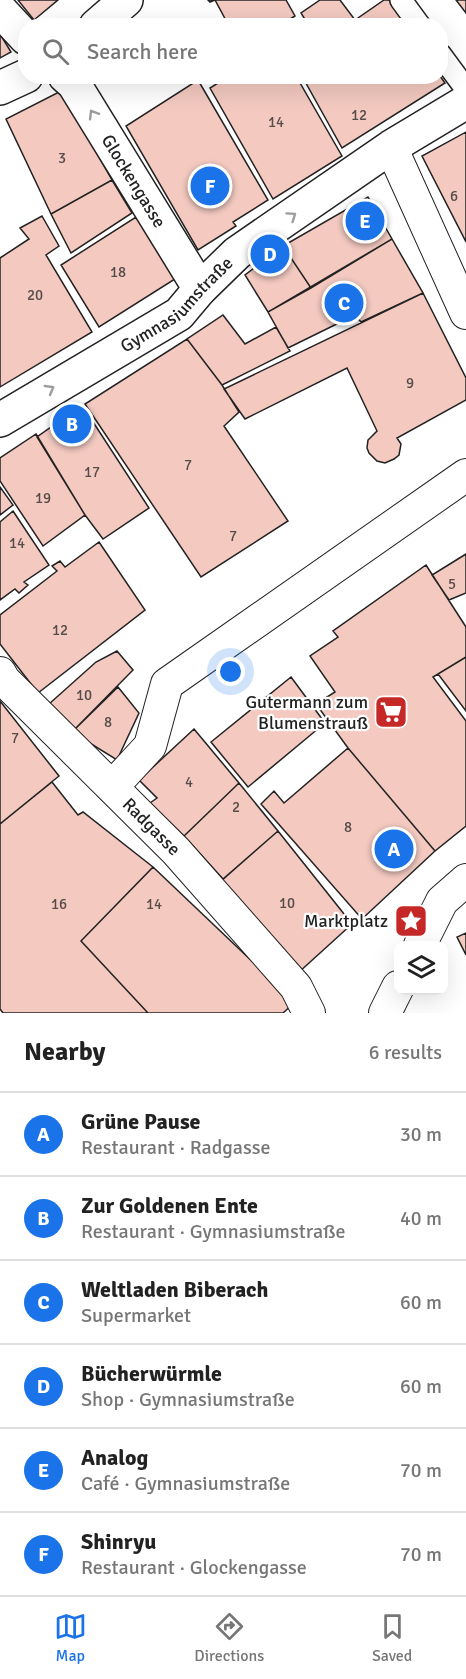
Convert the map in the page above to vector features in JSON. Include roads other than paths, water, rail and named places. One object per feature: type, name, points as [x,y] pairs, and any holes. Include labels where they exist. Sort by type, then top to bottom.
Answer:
[{"type":"street","points":[[105,18],[126,0]]},
{"type":"street","points":[[0,10],[18,29]]},
{"type":"street","points":[[0,88],[18,80]]},
{"type":"street","name":"Glockengasse","points":[[75,84],[200,289]]},
{"type":"street","name":"Gymnasiumstraße","points":[[0,420],[179,314],[200,289],[237,254],[392,147],[466,102]]},
{"type":"street","points":[[392,147],[466,313]]},
{"type":"street","points":[[112,787],[150,746],[167,684],[466,475]]},
{"type":"street","name":"Radgasse","points":[[0,673],[4,680],[176,851],[303,1000]]},
{"type":"street","points":[[422,941],[442,901],[466,880]]},
{"type":"street","points":[[385,1013],[395,995]]},
{"type":"lane","points":[[401,0],[414,18]]},
{"type":"lane","points":[[448,64],[466,89]]},
{"type":"place","name":"Shinryu","points":[[210,186]]},
{"type":"place","name":"Analog","points":[[365,221]]},
{"type":"place","name":"Bücherwürmle","points":[[270,254]]},
{"type":"place","name":"Weltladen Biberach","points":[[344,303]]},
{"type":"place","name":"Zur Goldenen Ente","points":[[72,424]]},
{"type":"place","name":"Gutermann zum Blumenstrauß","points":[[391,712]]},
{"type":"place","name":"Grüne Pause","points":[[394,849]]},
{"type":"place","name":"Marktplatz","points":[[411,921]]}]
